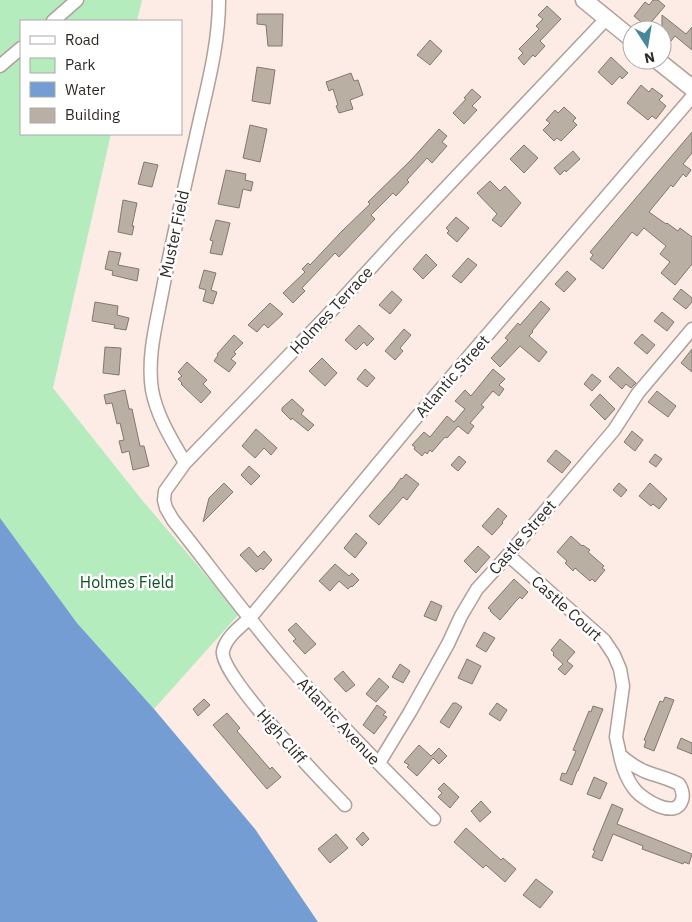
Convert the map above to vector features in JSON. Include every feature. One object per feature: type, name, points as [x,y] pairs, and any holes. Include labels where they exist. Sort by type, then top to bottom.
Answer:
[{"type":"main road","points":[[584,0],[622,31]]},
{"type":"main road","points":[[670,70],[692,88]]},
{"type":"street","points":[[54,20],[77,0]]},
{"type":"street","name":"Muster Field","points":[[185,463],[164,425],[153,392],[150,364],[164,279],[214,59],[219,18],[219,0]]},
{"type":"street","name":"Holmes Terrace","points":[[250,618],[173,520],[166,508],[164,500],[165,491],[185,463],[323,320],[606,18]]},
{"type":"street","points":[[0,66],[20,49]]},
{"type":"street","name":"Atlantic Street","points":[[224,662],[223,651],[235,632],[250,618],[415,420],[692,97]]},
{"type":"street","name":"Castle Street","points":[[378,763],[410,712],[448,644],[460,616],[477,589],[614,430],[638,393],[692,329]]},
{"type":"street","name":"Castle Court","points":[[508,555],[604,640],[614,655],[624,686],[616,737],[627,776],[635,790],[649,801],[668,809],[678,806],[682,799],[683,794],[679,784]]},
{"type":"street","name":"Atlantic Avenue","points":[[250,618],[287,664],[350,734],[434,819]]},
{"type":"street","name":"High Cliff","points":[[224,662],[254,703],[303,761],[345,806]]},
{"type":"street","points":[[620,755],[638,768],[679,784],[692,780]]},
{"type":"green space","name":"Holmes Field","points":[[0,0],[142,0],[137,20],[20,20],[20,135],[111,135],[53,388],[142,500],[239,614],[154,709],[77,623],[0,518]]},
{"type":"water","points":[[0,518],[77,623],[154,709],[255,829],[318,922],[0,922]]},
{"type":"building","points":[[653,0],[658,0],[665,6],[653,20],[639,20],[634,16],[645,2],[649,5]]},
{"type":"building","points":[[547,6],[561,19],[540,41],[545,46],[524,65],[518,58],[523,53],[519,49],[539,29],[536,26],[543,19],[538,15]]},
{"type":"building","points":[[257,14],[283,14],[282,46],[268,46],[266,25],[257,24]]},
{"type":"building","points":[[662,15],[668,20],[662,20]]},
{"type":"building","points":[[672,23],[686,34],[692,27],[692,50],[675,36],[672,40]]},
{"type":"building","points":[[430,40],[442,51],[430,65],[417,55]]},
{"type":"building","points":[[611,57],[622,67],[622,70],[628,73],[622,79],[620,76],[612,85],[598,72]]},
{"type":"building","points":[[257,67],[275,70],[270,104],[252,101]]},
{"type":"building","points":[[351,73],[354,81],[358,80],[363,95],[350,100],[353,109],[339,113],[333,89],[329,91],[326,82]]},
{"type":"building","points":[[641,85],[649,92],[652,88],[663,96],[659,100],[666,106],[656,119],[652,116],[648,120],[627,103]]},
{"type":"building","points":[[472,89],[481,97],[472,106],[477,110],[464,124],[453,113],[466,99],[464,98]]},
{"type":"building","points":[[564,107],[576,118],[573,121],[577,125],[561,141],[557,138],[554,141],[543,130],[550,123],[546,120],[555,110],[558,113]]},
{"type":"building","points":[[250,125],[267,129],[260,162],[243,158]]},
{"type":"building","points":[[439,129],[447,136],[442,142],[447,146],[432,163],[427,158],[407,180],[409,182],[396,196],[393,193],[371,215],[375,219],[339,257],[335,253],[302,288],[305,291],[293,303],[283,293],[305,272],[302,269],[308,263],[310,265],[370,204],[368,202],[411,160]]},
{"type":"building","points":[[692,132],[692,153],[683,164],[691,170],[686,177],[683,174],[673,187],[671,185],[649,212],[678,231],[680,228],[692,237],[692,264],[675,285],[661,273],[670,262],[660,254],[666,246],[644,228],[637,236],[632,232],[603,269],[590,259],[593,255],[590,252]]},
{"type":"building","points":[[524,145],[538,158],[524,173],[510,159]]},
{"type":"building","points":[[573,151],[580,159],[560,175],[554,168]]},
{"type":"building","points":[[144,162],[158,165],[152,187],[138,184]]},
{"type":"building","points":[[226,170],[246,174],[245,180],[253,182],[251,191],[243,189],[239,208],[218,204]]},
{"type":"building","points":[[490,181],[500,191],[505,186],[521,203],[501,227],[492,220],[497,214],[477,193]]},
{"type":"building","points":[[123,200],[137,203],[132,235],[118,232]]},
{"type":"building","points":[[456,217],[469,228],[457,242],[447,233],[449,231],[446,228]]},
{"type":"building","points":[[216,220],[230,223],[222,255],[210,253],[213,241],[210,240]]},
{"type":"building","points":[[109,251],[121,253],[118,265],[139,269],[137,281],[112,275],[113,271],[105,269]]},
{"type":"building","points":[[426,254],[437,265],[423,279],[413,269]]},
{"type":"building","points":[[468,258],[477,265],[461,283],[452,276]]},
{"type":"building","points":[[204,270],[216,273],[211,290],[217,292],[213,304],[203,301],[206,290],[199,288]]},
{"type":"building","points":[[567,271],[576,279],[564,292],[555,284]]},
{"type":"building","points":[[681,289],[692,298],[692,302],[686,309],[673,299]]},
{"type":"building","points":[[392,291],[402,300],[390,314],[379,305]]},
{"type":"building","points":[[541,301],[550,309],[529,336],[547,352],[539,362],[520,346],[500,367],[491,358],[508,340],[505,338],[518,323],[520,325]]},
{"type":"building","points":[[95,302],[118,306],[117,315],[129,318],[126,330],[114,328],[115,325],[92,321]]},
{"type":"building","points":[[270,303],[283,314],[268,328],[264,324],[257,332],[248,325]]},
{"type":"building","points":[[662,312],[674,322],[667,331],[654,321]]},
{"type":"building","points":[[359,325],[374,339],[367,346],[364,342],[356,350],[345,340]]},
{"type":"building","points":[[404,329],[411,335],[400,348],[403,351],[395,360],[385,351]]},
{"type":"building","points":[[642,334],[655,345],[647,354],[634,343]]},
{"type":"building","points":[[234,335],[243,343],[234,352],[236,354],[231,359],[236,363],[229,372],[214,361],[217,354]]},
{"type":"building","points":[[105,347],[121,348],[119,375],[103,373]]},
{"type":"building","points":[[692,349],[692,372],[681,363]]},
{"type":"building","points":[[322,358],[337,373],[325,386],[309,371]]},
{"type":"building","points":[[187,362],[207,380],[203,384],[211,392],[201,403],[178,379],[182,376],[178,372]]},
{"type":"building","points":[[618,367],[636,383],[631,388],[626,384],[622,389],[609,377]]},
{"type":"building","points":[[365,369],[375,378],[367,387],[357,379]]},
{"type":"building","points":[[493,369],[505,379],[499,385],[504,389],[499,396],[493,391],[481,405],[484,407],[470,423],[474,426],[468,434],[458,426],[432,452],[430,450],[427,454],[425,452],[422,456],[414,449],[415,447],[412,445],[424,432],[430,437],[447,416],[454,422],[465,409],[455,401],[465,390],[471,396]]},
{"type":"building","points":[[592,374],[601,381],[592,391],[584,384]]},
{"type":"building","points":[[125,390],[129,409],[132,409],[140,446],[144,446],[149,466],[133,470],[129,451],[122,453],[119,441],[124,440],[120,423],[117,424],[112,403],[106,404],[104,395]]},
{"type":"building","points":[[657,391],[676,406],[668,417],[648,402]]},
{"type":"building","points":[[600,394],[615,409],[605,420],[590,405]]},
{"type":"building","points":[[292,399],[304,410],[301,414],[314,425],[308,431],[292,418],[291,420],[282,411],[282,408]]},
{"type":"building","points":[[256,429],[277,448],[271,455],[264,448],[255,458],[242,446]]},
{"type":"building","points":[[632,431],[643,440],[635,451],[624,442]]},
{"type":"building","points":[[556,450],[571,462],[562,473],[547,461]]},
{"type":"building","points":[[655,454],[662,459],[656,467],[649,462]]},
{"type":"building","points":[[459,456],[466,462],[458,471],[451,465]]},
{"type":"building","points":[[249,466],[260,476],[251,485],[241,475]]},
{"type":"building","points":[[406,474],[419,484],[407,500],[403,497],[379,525],[369,516]]},
{"type":"building","points":[[224,483],[233,492],[203,522],[209,498]]},
{"type":"building","points":[[619,483],[627,490],[621,497],[613,490]]},
{"type":"building","points":[[650,483],[667,499],[659,509],[653,504],[651,506],[639,496]]},
{"type":"building","points":[[498,508],[507,516],[492,535],[482,526]]},
{"type":"building","points":[[356,533],[367,543],[355,558],[344,548]]},
{"type":"building","points":[[571,536],[582,546],[590,550],[588,552],[604,566],[602,568],[605,570],[595,582],[592,579],[590,581],[575,568],[573,571],[565,563],[567,561],[557,552]]},
{"type":"building","points":[[478,546],[490,557],[476,573],[464,561]]},
{"type":"building","points":[[249,547],[258,557],[264,551],[272,560],[263,570],[261,568],[256,572],[240,555]]},
{"type":"building","points":[[335,564],[349,576],[352,573],[359,580],[348,589],[339,581],[330,591],[319,581]]},
{"type":"building","points":[[514,579],[528,592],[522,599],[520,597],[516,601],[500,620],[488,608]]},
{"type":"building","points":[[431,601],[442,606],[436,621],[424,616]]},
{"type":"building","points":[[296,623],[316,644],[305,654],[293,641],[296,639],[288,630]]},
{"type":"building","points":[[484,632],[495,638],[486,652],[476,646]]},
{"type":"building","points":[[560,639],[575,652],[567,661],[573,666],[565,675],[558,669],[563,664],[553,655],[554,653],[551,650]]},
{"type":"building","points":[[467,659],[481,666],[472,684],[458,678]]},
{"type":"building","points":[[400,664],[410,671],[403,683],[392,677]]},
{"type":"building","points":[[343,671],[355,685],[346,692],[334,679]]},
{"type":"building","points":[[379,678],[389,687],[376,702],[366,694]]},
{"type":"building","points":[[665,697],[674,700],[654,751],[644,747],[646,741],[644,740],[660,701],[663,702]]},
{"type":"building","points":[[204,699],[210,705],[198,716],[193,709]]},
{"type":"building","points":[[453,703],[462,707],[449,728],[440,722]]},
{"type":"building","points":[[497,703],[507,710],[500,721],[489,714]]},
{"type":"building","points":[[377,705],[386,712],[383,715],[387,717],[374,734],[363,725]]},
{"type":"building","points":[[593,706],[603,709],[572,785],[560,780],[562,773],[566,774],[576,751],[573,750],[589,711],[591,712]]},
{"type":"building","points":[[227,713],[240,728],[237,731],[270,769],[272,767],[281,777],[267,789],[213,725]]},
{"type":"building","points":[[681,738],[692,743],[692,754],[677,748]]},
{"type":"building","points":[[419,745],[431,756],[439,748],[447,756],[439,764],[433,758],[417,776],[407,767],[409,765],[404,762]]},
{"type":"building","points":[[594,777],[607,783],[600,799],[587,794]]},
{"type":"building","points":[[444,783],[459,797],[450,808],[438,797],[442,793],[438,789]]},
{"type":"building","points":[[481,801],[491,812],[480,822],[471,811]]},
{"type":"building","points":[[612,804],[623,809],[617,824],[692,854],[689,864],[684,862],[683,864],[642,849],[643,846],[613,834],[602,861],[592,857],[595,851],[593,850]]},
{"type":"building","points":[[466,828],[501,860],[503,858],[516,869],[505,882],[486,865],[483,868],[454,842]]},
{"type":"building","points":[[363,832],[369,839],[362,846],[356,839]]},
{"type":"building","points":[[336,834],[348,848],[330,863],[318,849]]},
{"type":"building","points":[[536,879],[553,892],[540,908],[523,895]]}]
